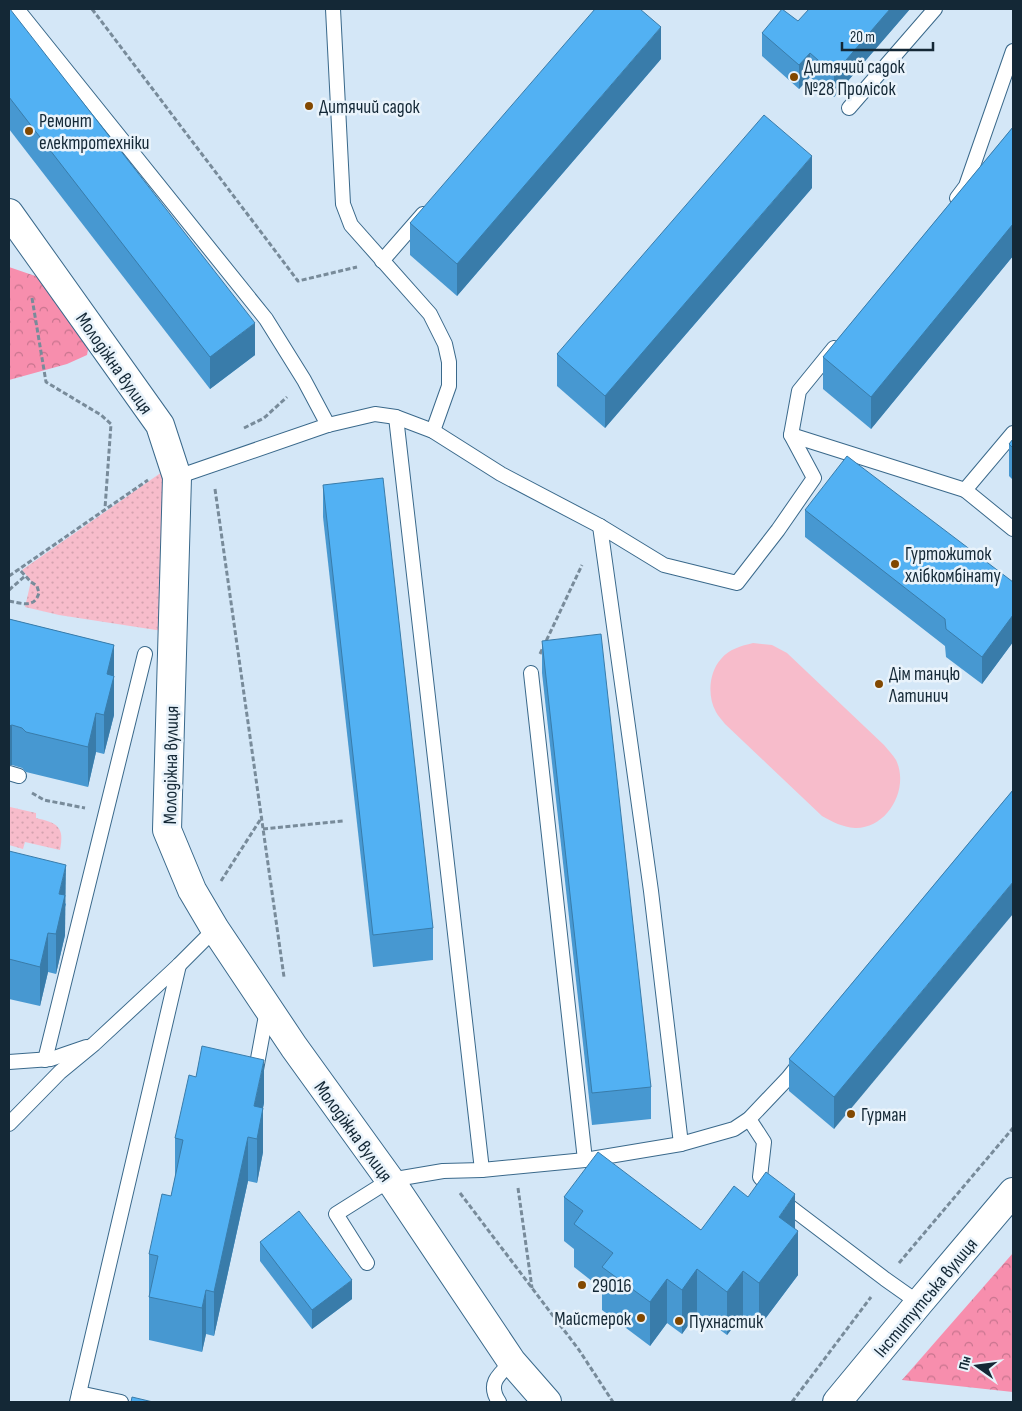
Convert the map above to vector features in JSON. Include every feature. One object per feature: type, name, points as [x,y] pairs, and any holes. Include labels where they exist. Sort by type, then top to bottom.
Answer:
[{"type":"street","name":"Молодіжна вулиця","points":[[9,213],[160,425],[175,470],[167,830],[192,890],[209,919],[294,1047],[390,1180],[512,1362],[547,1402]]},
{"type":"street","name":"Інститутська вулиця","points":[[837,1402],[1013,1192]]},
{"type":"lane","points":[[17,9],[266,319],[304,380],[328,425]]},
{"type":"lane","points":[[334,9],[343,204],[350,225],[430,314],[445,344],[449,386],[433,431]]},
{"type":"lane","points":[[849,108],[934,9]]},
{"type":"lane","points":[[948,209],[966,186],[1013,51]]},
{"type":"lane","points":[[382,261],[434,201]]},
{"type":"lane","points":[[175,470],[211,466],[328,425],[375,414],[396,417],[433,431],[501,474],[600,526],[664,565],[737,583],[778,530],[814,478],[791,435],[799,391],[843,337]]},
{"type":"lane","points":[[396,417],[482,1170]]},
{"type":"lane","points":[[965,490],[1013,433]]},
{"type":"lane","points":[[791,435],[965,490],[1013,529]]},
{"type":"lane","points":[[600,526],[651,891],[681,1144]]},
{"type":"lane","points":[[45,1060],[145,654]]},
{"type":"lane","points":[[531,673],[585,1160]]},
{"type":"lane","points":[[9,1124],[60,1072],[94,1044],[179,965],[209,919]]},
{"type":"lane","points":[[121,1402],[78,1398],[179,965]]},
{"type":"lane","points":[[255,1079],[267,1007]]},
{"type":"lane","points":[[9,1062],[51,1059],[94,1044]]},
{"type":"lane","points":[[367,1263],[336,1214],[390,1180],[443,1171],[482,1170],[585,1160],[681,1144],[734,1129],[749,1119],[788,1078],[806,1055]]},
{"type":"lane","points":[[9,1112],[25,1108]]},
{"type":"lane","points":[[749,1119],[764,1142],[760,1177],[781,1200],[885,1280],[919,1303]]},
{"type":"lane","points":[[499,1402],[493,1389],[494,1381],[512,1362]]},
{"type":"path","points":[[92,9],[298,281],[382,261]]},
{"type":"path","points":[[31,291],[46,382],[101,415],[111,424],[105,508]]},
{"type":"path","points":[[239,430],[264,418],[304,380]]},
{"type":"path","points":[[211,466],[285,981]]},
{"type":"path","points":[[9,576],[105,508],[175,470]]},
{"type":"path","points":[[531,673],[600,526]]},
{"type":"path","points":[[9,601],[29,605],[38,598],[38,586],[31,582],[19,569]]},
{"type":"path","points":[[9,590],[25,576]]},
{"type":"path","points":[[29,791],[44,800],[107,812]]},
{"type":"path","points":[[209,919],[262,817]]},
{"type":"path","points":[[263,829],[343,821]]},
{"type":"path","points":[[515,1167],[532,1288]]},
{"type":"path","points":[[443,1171],[579,1350],[613,1402]]},
{"type":"shaded area","points":[[172,465],[169,632],[59,615],[25,607],[31,581],[22,570]]},
{"type":"shaded area","points":[[753,643],[772,645],[787,653],[884,745],[895,758],[900,771],[898,795],[886,815],[877,822],[867,827],[855,828],[842,825],[822,816],[725,724],[718,715],[713,706],[710,692],[712,677],[717,664],[731,650]]},
{"type":"shaded area","points":[[10,807],[36,813],[36,818],[58,827],[61,836],[60,850],[25,842],[23,849],[9,845]]},
{"type":"green space","points":[[9,267],[44,279],[92,329],[87,355],[67,364],[9,380]]},
{"type":"green space","points":[[1013,1253],[1013,1392],[902,1380]]},
{"type":"building","points":[[9,9],[255,323],[210,357],[9,97]]},
{"type":"building","points":[[595,9],[640,9],[661,27],[457,264],[410,223]]},
{"type":"building","points":[[782,9],[798,21],[809,9],[890,9],[834,74],[810,53],[799,65],[762,33]]},
{"type":"building","points":[[764,115],[812,156],[605,396],[557,354]]},
{"type":"building","points":[[1013,127],[1013,224],[871,397],[823,357]]},
{"type":"building","points":[[1013,439],[1013,448],[1009,444]]},
{"type":"building","points":[[847,456],[1013,582],[1013,615],[982,657],[946,629],[945,619],[805,510]]},
{"type":"building","points":[[383,478],[433,928],[373,935],[323,485]]},
{"type":"building","points":[[9,619],[114,645],[107,674],[114,676],[104,715],[96,713],[88,747],[26,732],[22,728],[12,725],[9,726]]},
{"type":"building","points":[[601,634],[651,1087],[592,1093],[542,641]]},
{"type":"building","points":[[1013,790],[1013,882],[834,1097],[789,1059]]},
{"type":"building","points":[[9,851],[66,865],[59,894],[65,895],[56,934],[48,933],[40,967],[9,959]]},
{"type":"building","points":[[202,1046],[264,1060],[254,1106],[263,1108],[257,1139],[248,1137],[214,1292],[206,1290],[202,1308],[149,1297],[158,1256],[149,1254],[162,1194],[171,1196],[183,1140],[175,1138],[189,1075],[196,1077]]},
{"type":"building","points":[[598,1152],[701,1230],[734,1186],[748,1197],[766,1172],[795,1194],[779,1217],[798,1231],[759,1283],[743,1271],[727,1292],[697,1269],[682,1290],[667,1279],[650,1302],[602,1267],[613,1253],[574,1224],[583,1211],[564,1197]]},
{"type":"building","points":[[299,1211],[352,1280],[312,1310],[260,1242]]},
{"type":"building","points":[[132,1397],[153,1402],[131,1402]]},
{"type":"place","name":"Дитячий садок №28 Пролісок","points":[[794,77]]},
{"type":"place","name":"Дитячий садок","points":[[309,106]]},
{"type":"place","name":"Ремонт електротехніки","points":[[29,131]]},
{"type":"place","name":"Гуртожиток хлібкомбінату","points":[[895,564]]},
{"type":"place","name":"Дім танцю Латинич","points":[[879,684]]},
{"type":"place","name":"Гурман","points":[[851,1114]]},
{"type":"place","name":"29016","points":[[582,1285]]},
{"type":"place","name":"Майстерок","points":[[641,1318]]},
{"type":"place","name":"Пухнастик","points":[[679,1321]]}]
